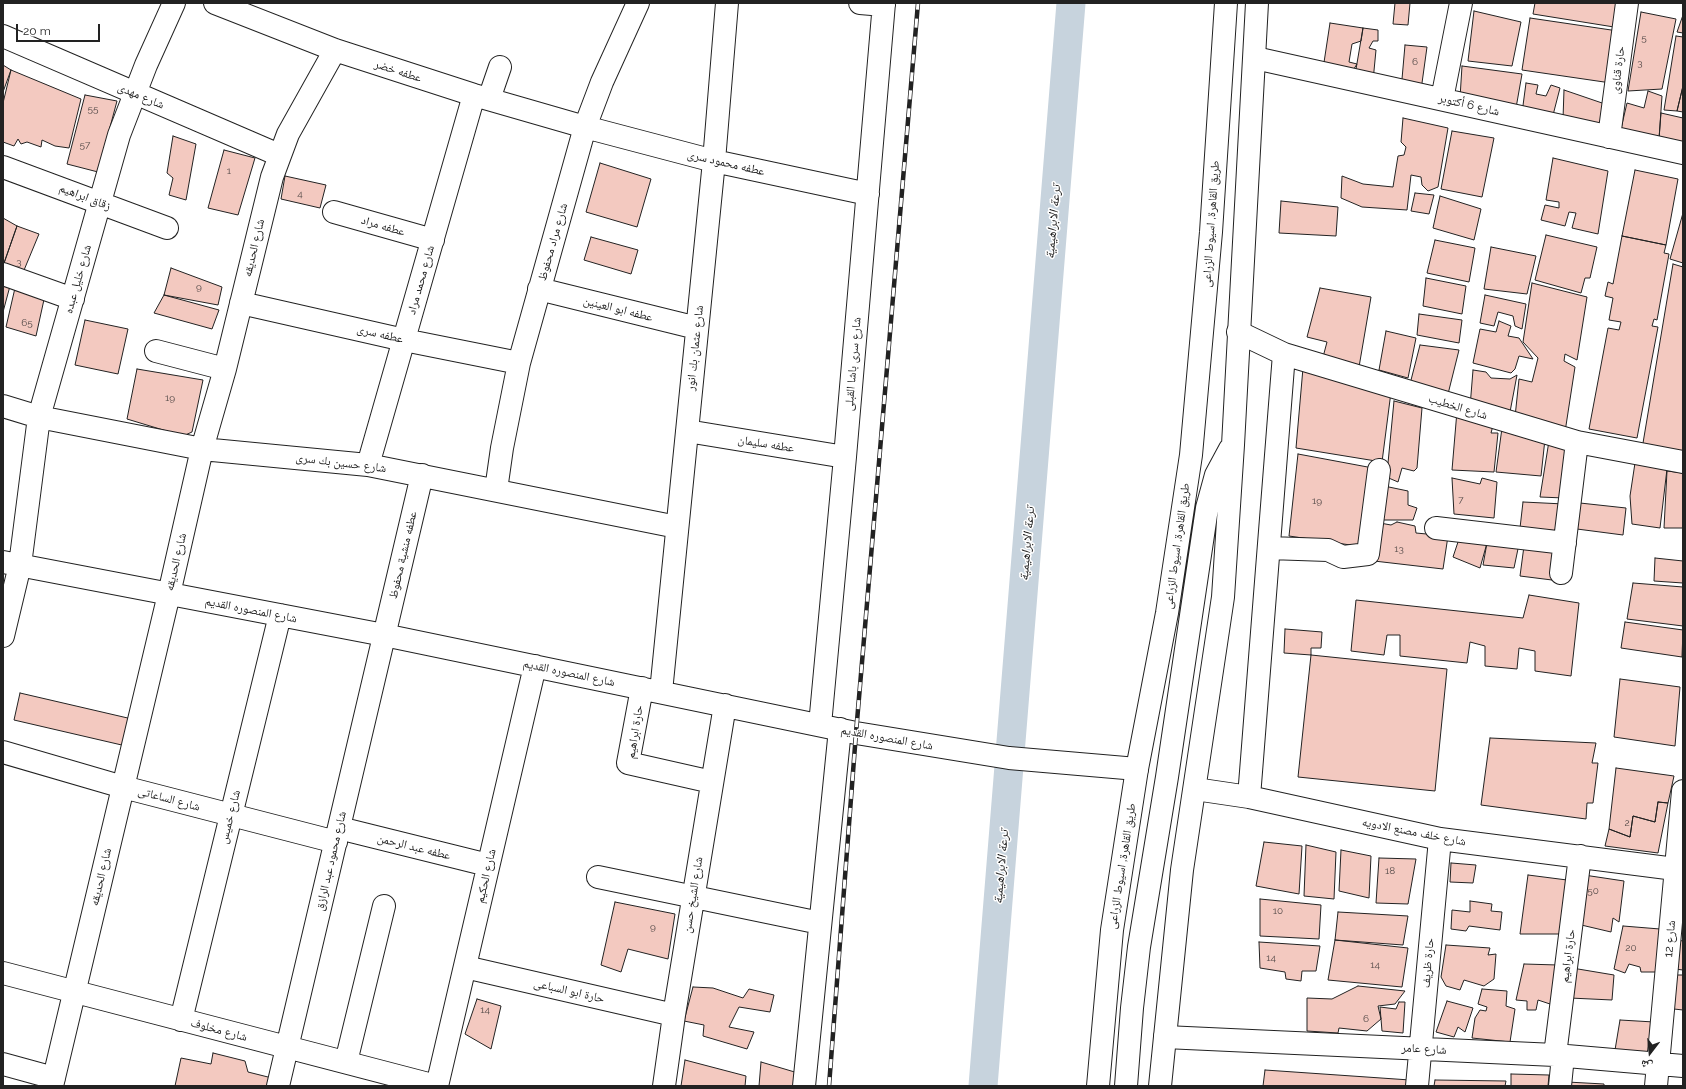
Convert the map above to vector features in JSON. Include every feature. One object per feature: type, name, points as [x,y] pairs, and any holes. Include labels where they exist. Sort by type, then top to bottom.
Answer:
[{"type":"main road","name":"شارع خليل عبده","points":[[3,636],[11,563],[39,418],[119,135],[135,93],[174,3]]},
{"type":"main road","name":"عطفه خضر","points":[[215,3],[335,50],[481,97],[585,127]]},
{"type":"main road","name":"شارع مراد محفوظ","points":[[496,490],[502,448],[519,363],[585,127],[602,82],[638,3]]},
{"type":"main road","name":"شارع عثمان بك انور","points":[[652,690],[677,527],[714,161],[727,3]]},
{"type":"main road","points":[[860,3],[884,4]]},
{"type":"main road","name":"طريق القاهرة, اسيوط الزراعى","points":[[1098,1086],[1112,930],[1137,769],[1168,613],[1191,455],[1211,232],[1226,3]]},
{"type":"main road","points":[[1160,1086],[1175,928],[1223,597],[1233,445],[1257,3]]},
{"type":"main road","points":[[1442,99],[1461,3]]},
{"type":"main road","name":"حارة قناوى","points":[[1609,137],[1627,3]]},
{"type":"main road","name":"شارع سرى باشا القبلى","points":[[804,1086],[820,923],[845,457],[884,4]]},
{"type":"main road","name":"شارع مهدى","points":[[3,36],[279,155]]},
{"type":"main road","name":"شارع الحديقه","points":[[53,1082],[202,449],[225,369],[266,199],[279,155],[298,114],[335,50]]},
{"type":"main road","name":"شارع 6 أكتوبر","points":[[1255,58],[1683,153]]},
{"type":"main road","name":"شارع محمد مراد","points":[[368,465],[433,240],[481,97],[500,67]]},
{"type":"main road","name":"عطفه محمود سرى","points":[[585,127],[714,161],[868,194]]},
{"type":"main road","name":"زقاق ابراهيم","points":[[3,167],[167,228]]},
{"type":"main road","name":"عطفه مراد","points":[[334,212],[433,240]]},
{"type":"main road","points":[[3,274],[72,299]]},
{"type":"main road","name":"عطفه ابو العينين","points":[[540,289],[697,328]]},
{"type":"main road","name":"عطفه سرى","points":[[241,303],[404,340],[519,363]]},
{"type":"main road","name":"شارع الخطيب","points":[[1238,332],[1284,354],[1576,442],[1683,462]]},
{"type":"main road","points":[[156,351],[225,369]]},
{"type":"main road","points":[[1250,797],[1284,354]]},
{"type":"main road","name":"شارع حسين بك سرى","points":[[3,406],[39,418],[202,449],[368,465],[677,527]]},
{"type":"main road","name":"عطفه سليمان","points":[[687,431],[845,457]]},
{"type":"main road","points":[[1561,573],[1576,442]]},
{"type":"main road","points":[[1126,1086],[1132,1008],[1139,947],[1167,777],[1210,491],[1216,474],[1233,445]]},
{"type":"main road","points":[[1269,548],[1328,550],[1343,557],[1368,554],[1379,470]]},
{"type":"main road","name":"عطفه منشية محفوظ","points":[[384,636],[422,475]]},
{"type":"main road","points":[[1436,528],[1565,543]]},
{"type":"main road","name":"شارع المنصوره القديم","points":[[11,563],[535,666],[830,727],[1009,758],[1090,763],[1137,769]]},
{"type":"main road","name":"شارع خميس","points":[[181,1020],[280,615]]},
{"type":"main road","name":"شارع محمود عبد الرازق","points":[[278,1086],[384,636]]},
{"type":"main road","name":"شارع الحكيم","points":[[436,1086],[535,666]]},
{"type":"main road","name":"حارة ابراهيم","points":[[652,690],[628,763],[712,782]]},
{"type":"main road","name":"شارع الشيخ حسن","points":[[664,1086],[693,896],[725,705]]},
{"type":"main road","name":"شارع الساعاتى","points":[[3,752],[123,787],[231,815],[337,835]]},
{"type":"main road","name":"شارع خلف مصنع الادويه","points":[[1194,789],[1250,797],[1440,839],[1680,869]]},
{"type":"main road","name":"شارع 12","points":[[1656,1086],[1680,869],[1683,791]]},
{"type":"main road","name":"عطفه عبد الرحمن","points":[[337,835],[488,865]]},
{"type":"main road","name":"حارة ظريف","points":[[1416,1086],[1440,839]]},
{"type":"main road","name":"حارة ابراهيم","points":[[1560,1086],[1559,1056],[1580,856]]},
{"type":"main road","points":[[598,877],[820,923]]},
{"type":"main road","points":[[346,1062],[384,906]]},
{"type":"main road","name":"حارة ابو السباعى","points":[[465,966],[674,1015]]},
{"type":"main road","name":"شارع مخلوف","points":[[3,973],[436,1086]]},
{"type":"main road","name":"شارع عامر","points":[[1165,1036],[1559,1056],[1683,1066]]},
{"type":"main road","points":[[3,1064],[53,1082]]},
{"type":"building","points":[[1395,3],[1410,3],[1408,25],[1393,24]]},
{"type":"building","points":[[1535,3],[1620,3],[1614,27],[1533,14]]},
{"type":"building","points":[[1474,11],[1521,22],[1512,66],[1468,61]]},
{"type":"building","points":[[1641,12],[1676,19],[1662,89],[1628,91]]},
{"type":"building","points":[[1683,15],[1683,33],[1677,32]]},
{"type":"building","points":[[1530,18],[1618,31],[1611,83],[1522,70]]},
{"type":"building","points":[[1330,23],[1363,28],[1361,41],[1352,44],[1349,62],[1357,64],[1350,75],[1323,69]]},
{"type":"building","points":[[1363,28],[1378,30],[1378,41],[1373,41],[1369,48],[1376,50],[1373,81],[1355,75]]},
{"type":"building","points":[[1676,36],[1683,37],[1683,86],[1677,111],[1664,110]]},
{"type":"building","points":[[1405,45],[1427,47],[1422,83],[1418,89],[1406,86],[1402,79]]},
{"type":"building","points":[[3,65],[11,70],[3,92]]},
{"type":"building","points":[[1462,66],[1522,74],[1516,108],[1460,98]]},
{"type":"building","points":[[11,70],[81,99],[69,148],[55,146],[42,140],[41,147],[27,142],[21,144],[18,139],[14,146],[3,142],[3,103]]},
{"type":"building","points":[[1526,83],[1538,85],[1536,94],[1546,96],[1551,85],[1560,88],[1552,119],[1522,113]]},
{"type":"building","points":[[1683,86],[1683,112],[1677,111]]},
{"type":"building","points":[[1564,90],[1605,104],[1601,128],[1563,119]]},
{"type":"building","points":[[1648,91],[1662,96],[1659,139],[1620,133],[1627,103],[1644,108]]},
{"type":"building","points":[[85,95],[117,101],[98,172],[67,164]]},
{"type":"building","points":[[1661,113],[1683,118],[1683,146],[1659,139]]},
{"type":"building","points":[[1403,118],[1448,128],[1438,187],[1428,191],[1422,185],[1421,177],[1411,175],[1407,210],[1362,207],[1341,198],[1342,176],[1363,184],[1393,187],[1398,156],[1404,155],[1406,147],[1401,142]]},
{"type":"building","points":[[1452,131],[1494,138],[1482,197],[1441,189]]},
{"type":"building","points":[[173,136],[196,144],[186,200],[169,195],[173,178],[167,173]]},
{"type":"building","points":[[224,150],[255,158],[238,215],[208,208]]},
{"type":"building","points":[[1553,158],[1608,171],[1598,234],[1572,228],[1576,213],[1569,212],[1565,226],[1541,220],[1545,205],[1559,208],[1559,202],[1546,200]]},
{"type":"building","points":[[600,163],[651,179],[637,227],[586,212]]},
{"type":"building","points":[[1635,170],[1678,179],[1666,245],[1622,236]]},
{"type":"building","points":[[285,176],[326,185],[320,208],[281,199]]},
{"type":"building","points":[[1415,193],[1434,195],[1429,214],[1411,211]]},
{"type":"building","points":[[1440,196],[1481,209],[1474,240],[1433,228]]},
{"type":"building","points":[[1281,201],[1338,207],[1336,236],[1279,233]]},
{"type":"building","points":[[1683,213],[1683,263],[1670,259]]},
{"type":"building","points":[[3,218],[17,226],[3,266]]},
{"type":"building","points":[[17,226],[39,234],[22,275],[3,266]]},
{"type":"building","points":[[1546,235],[1597,247],[1590,278],[1585,278],[1581,293],[1535,280]]},
{"type":"building","points":[[1622,236],[1666,245],[1664,253],[1669,254],[1657,320],[1654,319],[1652,326],[1658,327],[1637,438],[1589,429],[1608,328],[1619,330],[1621,322],[1609,320],[1613,298],[1605,296],[1608,282],[1613,284]]},
{"type":"building","points":[[591,237],[638,250],[631,274],[584,260]]},
{"type":"building","points":[[1435,240],[1475,248],[1469,282],[1427,273]]},
{"type":"building","points":[[1491,247],[1536,256],[1527,294],[1484,289]]},
{"type":"building","points":[[1673,264],[1683,267],[1683,455],[1642,449]]},
{"type":"building","points":[[171,268],[222,287],[218,305],[164,295]]},
{"type":"building","points":[[1426,278],[1466,286],[1462,314],[1423,306]]},
{"type":"building","points":[[3,283],[10,286],[3,312]]},
{"type":"building","points":[[1532,283],[1587,297],[1577,360],[1565,354],[1564,361],[1575,367],[1565,432],[1515,417],[1519,379],[1532,382],[1538,358],[1523,342]]},
{"type":"building","points":[[15,288],[45,295],[36,336],[6,327]]},
{"type":"building","points":[[1320,288],[1371,297],[1359,367],[1323,357],[1327,342],[1307,337]]},
{"type":"building","points":[[164,295],[219,310],[212,329],[154,313]]},
{"type":"building","points":[[1485,295],[1526,304],[1522,329],[1515,326],[1513,316],[1498,312],[1494,326],[1480,323]]},
{"type":"building","points":[[1419,314],[1462,320],[1459,343],[1417,335]]},
{"type":"building","points":[[85,320],[128,329],[118,374],[75,365]]},
{"type":"building","points":[[1499,321],[1511,326],[1508,336],[1519,338],[1533,359],[1519,356],[1515,369],[1511,373],[1473,363],[1480,329],[1496,332]]},
{"type":"building","points":[[1386,331],[1416,338],[1408,378],[1379,370]]},
{"type":"building","points":[[1420,345],[1459,350],[1448,394],[1410,384]]},
{"type":"building","points":[[1303,368],[1391,392],[1382,462],[1296,448]]},
{"type":"building","points":[[137,369],[203,380],[192,432],[183,436],[127,419]]},
{"type":"building","points":[[1473,370],[1486,372],[1491,378],[1510,379],[1517,375],[1510,412],[1470,407]]},
{"type":"building","points":[[1394,401],[1422,408],[1417,468],[1414,471],[1402,468],[1398,482],[1384,476],[1388,463]]},
{"type":"building","points":[[1457,411],[1494,422],[1491,433],[1498,433],[1494,472],[1452,470]]},
{"type":"building","points":[[1502,428],[1545,439],[1541,476],[1496,472]]},
{"type":"building","points":[[1549,441],[1571,448],[1564,498],[1540,497]]},
{"type":"building","points":[[1298,454],[1373,468],[1364,547],[1289,536]]},
{"type":"building","points":[[1635,463],[1667,469],[1660,528],[1632,524],[1630,496]]},
{"type":"building","points":[[1667,471],[1683,473],[1683,528],[1664,528]]},
{"type":"building","points":[[1452,478],[1480,484],[1482,478],[1497,482],[1494,518],[1454,514]]},
{"type":"building","points":[[1384,486],[1408,491],[1408,505],[1417,508],[1413,520],[1382,520]]},
{"type":"building","points":[[1523,502],[1564,504],[1561,531],[1520,528]]},
{"type":"building","points":[[1580,503],[1626,508],[1623,535],[1577,529]]},
{"type":"building","points":[[1397,522],[1415,526],[1416,533],[1448,536],[1443,569],[1374,561],[1380,523],[1391,525]]},
{"type":"building","points":[[1459,539],[1487,543],[1480,568],[1453,557]]},
{"type":"building","points":[[1487,543],[1519,544],[1514,568],[1483,565]]},
{"type":"building","points":[[1524,546],[1555,550],[1552,580],[1520,576]]},
{"type":"building","points":[[1655,558],[1683,561],[1683,583],[1654,581]]},
{"type":"building","points":[[1633,583],[1683,587],[1683,626],[1627,619]]},
{"type":"building","points":[[1529,595],[1579,603],[1571,676],[1535,671],[1535,651],[1519,648],[1517,669],[1485,666],[1485,646],[1470,642],[1467,663],[1400,656],[1400,635],[1387,635],[1384,655],[1351,651],[1356,600],[1523,618]]},
{"type":"building","points":[[1625,622],[1683,630],[1682,657],[1621,648]]},
{"type":"building","points":[[1285,629],[1322,632],[1321,648],[1311,648],[1311,655],[1284,653]]},
{"type":"building","points":[[1311,655],[1447,669],[1435,791],[1298,777]]},
{"type":"building","points":[[1620,679],[1680,687],[1675,746],[1614,737]]},
{"type":"building","points":[[20,693],[132,719],[126,746],[14,720]]},
{"type":"building","points":[[1490,738],[1596,743],[1592,763],[1598,763],[1593,803],[1587,803],[1586,819],[1481,805]]},
{"type":"building","points":[[1616,768],[1674,776],[1668,803],[1658,802],[1655,822],[1633,816],[1630,837],[1609,829]]},
{"type":"building","points":[[1658,802],[1668,803],[1658,853],[1605,846],[1609,829],[1630,837],[1633,816],[1655,822]]},
{"type":"building","points":[[1264,842],[1302,846],[1299,894],[1256,886]]},
{"type":"building","points":[[1306,845],[1336,852],[1334,899],[1304,896]]},
{"type":"building","points":[[1341,850],[1371,856],[1369,898],[1339,891]]},
{"type":"building","points":[[1379,858],[1416,859],[1408,904],[1376,903]]},
{"type":"building","points":[[1451,863],[1476,865],[1473,883],[1450,882]]},
{"type":"building","points":[[1528,875],[1567,880],[1561,934],[1520,934]]},
{"type":"building","points":[[1584,875],[1624,881],[1619,922],[1613,918],[1611,932],[1577,924]]},
{"type":"building","points":[[1260,899],[1321,905],[1319,939],[1260,936]]},
{"type":"building","points":[[1470,901],[1492,904],[1491,911],[1502,912],[1500,930],[1469,926],[1466,931],[1451,929],[1452,910],[1470,912]]},
{"type":"building","points":[[615,902],[675,914],[668,959],[628,949],[621,972],[601,965]]},
{"type":"building","points":[[1338,912],[1408,916],[1403,945],[1335,940]]},
{"type":"building","points":[[1623,926],[1660,929],[1657,972],[1641,972],[1640,967],[1629,964],[1625,973],[1614,969]]},
{"type":"building","points":[[1335,940],[1408,948],[1402,987],[1328,980]]},
{"type":"building","points":[[1677,940],[1683,941],[1683,970],[1675,969]]},
{"type":"building","points":[[1259,942],[1320,946],[1316,971],[1302,971],[1301,981],[1286,979],[1285,972],[1260,968]]},
{"type":"building","points":[[1446,945],[1490,948],[1488,955],[1496,954],[1494,979],[1484,986],[1464,980],[1460,990],[1446,986],[1441,977]]},
{"type":"building","points":[[1524,964],[1558,965],[1553,1005],[1538,1000],[1536,1010],[1527,1010],[1527,1001],[1516,1000]]},
{"type":"building","points":[[1572,968],[1614,975],[1612,1000],[1570,998]]},
{"type":"building","points":[[1675,975],[1683,975],[1683,1010],[1674,1009]]},
{"type":"building","points":[[1358,986],[1405,991],[1395,1004],[1378,1006],[1381,1019],[1367,1031],[1339,1028],[1338,1033],[1307,1031],[1307,998],[1332,999]]},
{"type":"building","points":[[693,987],[713,988],[743,998],[749,989],[774,995],[770,1012],[739,1007],[729,1027],[754,1032],[747,1049],[703,1036],[704,1025],[684,1021]]},
{"type":"building","points":[[1482,989],[1507,991],[1506,1006],[1515,1009],[1510,1042],[1472,1038],[1475,1018],[1480,1010],[1486,1011],[1487,1007],[1478,1004]]},
{"type":"building","points":[[477,999],[501,1006],[491,1049],[465,1034]]},
{"type":"building","points":[[1447,1001],[1473,1008],[1465,1032],[1458,1027],[1454,1037],[1436,1032]]},
{"type":"building","points":[[1399,1002],[1405,1002],[1403,1033],[1382,1031],[1380,1007],[1396,1009]]},
{"type":"building","points":[[1620,1020],[1654,1022],[1651,1053],[1615,1050]]},
{"type":"building","points":[[213,1053],[245,1061],[248,1072],[272,1078],[270,1086],[175,1086],[181,1058],[211,1064]]},
{"type":"building","points":[[685,1060],[746,1076],[745,1086],[681,1086]]},
{"type":"building","points":[[761,1062],[798,1073],[796,1086],[759,1086]]},
{"type":"building","points":[[1265,1070],[1410,1080],[1409,1086],[1263,1086]]},
{"type":"building","points":[[1511,1074],[1549,1075],[1548,1086],[1511,1086]]},
{"type":"building","points":[[1435,1080],[1506,1081],[1505,1086],[1434,1086]]},
{"type":"building","points":[[1567,1082],[1604,1084],[1604,1086],[1566,1086]]},
{"type":"waterway","name":"ترعة الابراهيمية","points":[[983,1086],[1071,3]]},
{"type":"railway","points":[[829,1086],[856,733],[918,3]]}]
